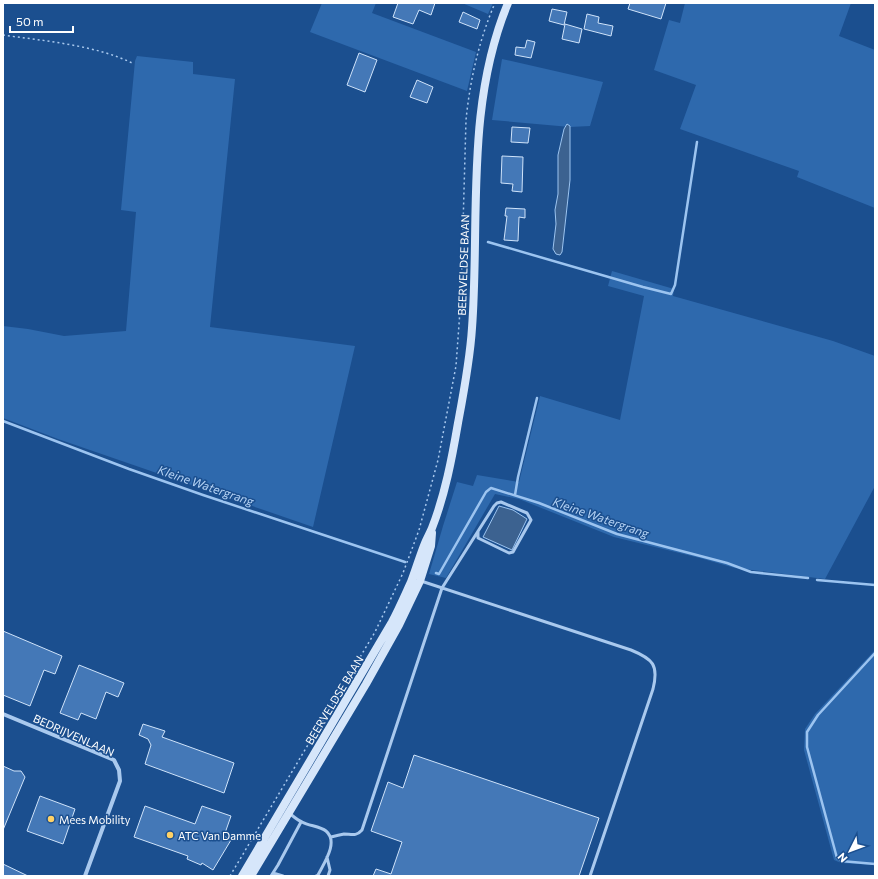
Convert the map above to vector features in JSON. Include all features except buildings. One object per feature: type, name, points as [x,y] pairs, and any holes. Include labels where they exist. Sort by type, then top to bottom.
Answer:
[{"type":"main road","name":"BEERVELDSE BAAN","points":[[251,876],[286,810],[392,622],[411,582],[432,528],[451,459],[468,371],[474,301],[476,182],[482,103],[491,56],[497,33],[508,3]]},
{"type":"main road","name":"BEERVELDSE BAAN","points":[[242,876],[286,810],[387,646],[420,581],[431,546],[432,528]]},
{"type":"street","name":"BEDRIJVENLAAN","points":[[3,714],[114,760],[119,770],[120,782],[85,876]]},
{"type":"lane","points":[[331,837],[346,834],[359,834],[362,830],[442,588],[478,531],[494,506],[497,503],[501,502],[528,514],[531,520],[513,552],[509,553],[478,538],[478,531]]},
{"type":"lane","points":[[411,582],[420,581],[631,650],[644,655],[652,663],[656,670],[653,689],[590,876]]},
{"type":"lane","points":[[286,810],[301,822],[325,830],[331,837],[331,844],[327,857],[316,876]]},
{"type":"lane","points":[[283,876],[272,874],[301,822]]},
{"type":"lane","points":[[327,857],[330,870],[328,876]]},
{"type":"path","points":[[230,876],[375,632],[403,573],[419,530],[438,460],[456,366],[461,297],[466,120],[469,93],[478,53],[494,3]]},
{"type":"path","points":[[3,35],[72,44],[124,58],[134,64]]},
{"type":"shaded area","points":[[322,3],[376,3],[372,13],[476,52],[467,91],[310,32]]},
{"type":"shaded area","points":[[462,3],[493,3],[488,14]]},
{"type":"shaded area","points":[[685,3],[851,3],[839,36],[875,50],[875,208],[797,177],[799,171],[680,129],[696,85],[654,70],[669,20],[680,23]]},
{"type":"shaded area","points":[[137,56],[193,62],[193,74],[235,79],[210,327],[355,346],[313,527],[58,439],[3,418],[3,326],[64,336],[126,331],[136,212],[121,210],[135,61]]},
{"type":"shaded area","points":[[502,59],[603,82],[590,126],[570,127],[492,120]]},
{"type":"shaded area","points":[[567,124],[570,126],[570,180],[562,252],[560,255],[556,254],[553,249],[556,224],[555,210],[558,194],[558,155],[564,129]]},
{"type":"shaded area","points":[[612,271],[674,289],[673,296],[833,341],[875,356],[875,486],[825,579],[735,568],[614,537],[519,499],[495,494],[446,578],[429,574],[457,482],[473,486],[477,475],[519,482],[540,396],[620,420],[644,296],[608,286]]},
{"type":"shaded area","points":[[499,506],[513,510],[527,519],[512,550],[483,537]]},
{"type":"shaded area","points":[[875,650],[875,865],[841,863],[834,860],[804,750],[805,729],[815,714]]},
{"type":"waterway","points":[[488,242],[671,294],[675,285],[697,142]]},
{"type":"waterway","points":[[515,495],[537,398]]},
{"type":"waterway","name":"Kleine Watergrang","points":[[3,421],[129,469],[203,495],[405,562]]},
{"type":"waterway","name":"Kleine Watergrang","points":[[436,573],[439,574],[486,492],[491,488],[539,503],[617,534],[727,563],[751,572],[808,578]]},
{"type":"waterway","name":"Kleine Watergrang","points":[[817,580],[875,585]]},
{"type":"waterway","name":"Kleine Watergrang","points":[[875,653],[818,715],[807,732],[807,747],[837,858],[841,861],[875,864]]},
{"type":"place","name":"Mees Mobility","points":[[51,819]]},
{"type":"place","name":"ATC Van Damme","points":[[170,835]]}]
